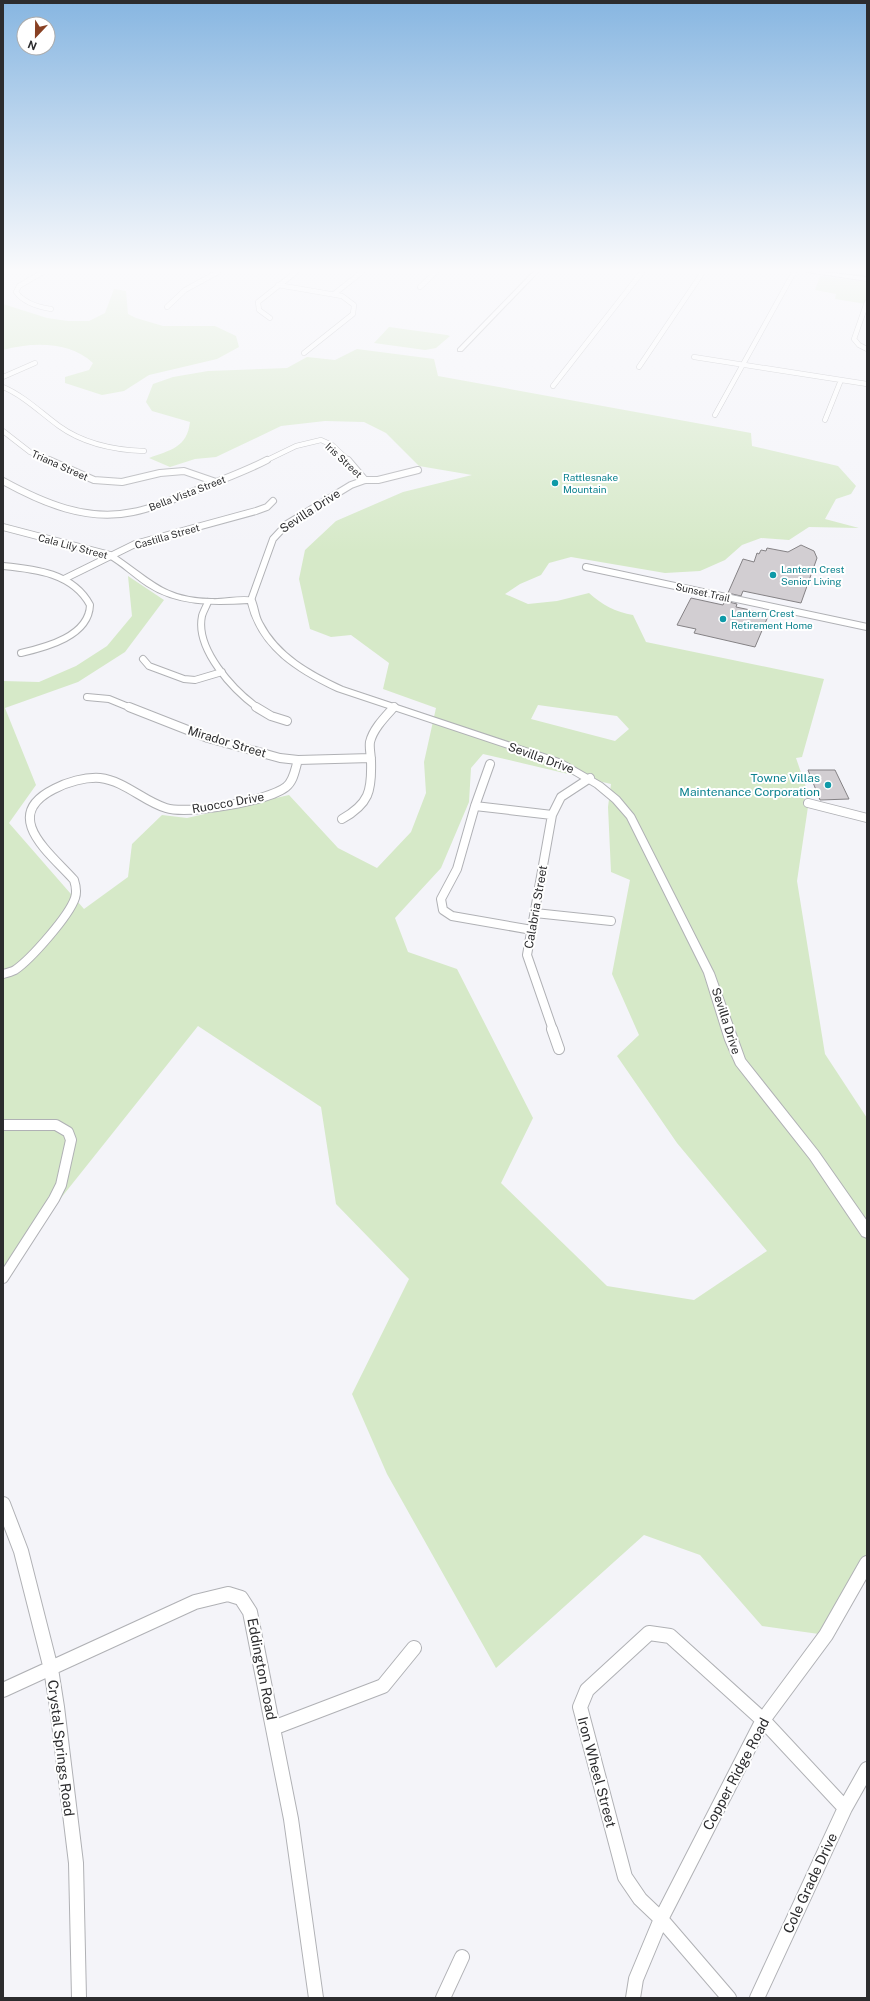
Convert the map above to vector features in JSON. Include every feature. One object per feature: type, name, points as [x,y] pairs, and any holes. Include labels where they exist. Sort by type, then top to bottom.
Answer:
[{"type":"street","points":[[3,377],[30,365]]},
{"type":"street","points":[[553,386],[569,365]]},
{"type":"street","points":[[715,415],[742,365]]},
{"type":"street","points":[[745,365],[867,384]]},
{"type":"street","points":[[825,420],[841,380]]},
{"type":"street","points":[[3,387],[15,391],[59,426],[76,436],[112,448],[129,451],[144,451]]},
{"type":"street","name":"Triana Street","points":[[3,431],[30,452],[94,480],[122,482],[160,473],[184,471],[216,482]]},
{"type":"street","name":"Bella Vista Street","points":[[3,481],[41,502],[75,512],[105,515],[129,513],[152,508],[216,482],[287,450],[316,440],[322,440]]},
{"type":"street","name":"Iris Street","points":[[322,440],[328,442],[365,480]]},
{"type":"street","name":"Sevilla Drive","points":[[418,470],[378,480],[365,480],[351,485],[279,530],[273,539],[251,600],[257,621],[270,641],[285,658],[309,675],[340,689],[559,762],[590,778],[614,797],[631,817],[709,973],[718,995],[732,1045],[740,1062],[814,1155],[867,1232]]},
{"type":"street","name":"Castilla Street","points":[[64,579],[135,544],[256,511],[267,507],[273,501]]},
{"type":"street","name":"Cala Lily Street","points":[[3,527],[102,552],[118,560],[149,584],[161,591],[183,599],[208,602],[251,600]]},
{"type":"street","points":[[3,566],[39,570],[64,579],[70,582],[89,602],[91,613],[87,621],[79,629],[68,636],[37,650],[21,652]]},
{"type":"street","name":"Sunset Trail","points":[[586,567],[867,627]]},
{"type":"street","points":[[208,602],[204,608],[202,632],[211,657],[234,687],[255,705],[270,715],[287,721]]},
{"type":"street","points":[[143,659],[149,666],[184,679],[195,680],[222,672]]},
{"type":"street","name":"Mirador Street","points":[[87,697],[109,699],[208,738],[280,758],[298,760],[371,758]]},
{"type":"street","points":[[342,819],[356,812],[369,796],[371,758],[370,743],[375,733],[394,707]]},
{"type":"street","name":"Ruocco Drive","points":[[3,974],[13,971],[22,964],[71,906],[76,894],[77,887],[74,880],[33,833],[28,825],[28,817],[31,808],[40,798],[53,788],[67,782],[99,778],[128,787],[147,800],[168,809],[202,809],[278,793],[291,782],[298,760]]},
{"type":"street","points":[[490,764],[475,806],[457,869],[441,899],[441,906],[445,912],[452,916],[532,930]]},
{"type":"street","name":"Calabria Street","points":[[559,1049],[527,954],[552,815],[561,797],[590,778]]},
{"type":"street","points":[[808,803],[867,818]]},
{"type":"street","points":[[475,806],[552,815]]},
{"type":"street","points":[[535,913],[611,921]]},
{"type":"street","points":[[3,1124],[56,1125],[68,1132],[71,1140],[61,1184],[54,1199],[3,1278]]},
{"type":"street","name":"Crystal Springs Road","points":[[3,1504],[21,1551],[52,1669],[76,1864],[79,1998]]},
{"type":"street","name":"Copper Ridge Road","points":[[633,1998],[636,1979],[661,1919],[763,1720],[826,1635],[867,1564]]},
{"type":"street","name":"Eddington Road","points":[[3,1690],[52,1669],[195,1602],[228,1594],[241,1598],[250,1612],[291,1819],[316,1998]]},
{"type":"street","name":"Iron Wheel Street","points":[[729,1998],[661,1919],[640,1899],[625,1877],[580,1707],[587,1690],[649,1633],[670,1636],[763,1720],[845,1808]]},
{"type":"street","points":[[273,1728],[382,1686],[414,1648]]},
{"type":"street","name":"Cole Grade Drive","points":[[757,1998],[845,1808],[867,1769]]},
{"type":"street","points":[[443,1998],[462,1957]]},
{"type":"green space","points":[[92,365],[190,365],[149,375],[124,391],[102,395],[65,383],[65,377],[89,370]]},
{"type":"green space","points":[[292,365],[436,365],[438,376],[751,433],[752,446],[838,466],[856,486],[851,494],[836,499],[825,519],[859,528],[809,527],[789,540],[761,538],[742,545],[725,560],[700,571],[665,573],[571,557],[549,563],[541,575],[520,584],[505,594],[528,604],[557,601],[589,593],[610,607],[633,615],[646,642],[824,679],[802,757],[796,758],[810,799],[779,791],[809,800],[797,881],[825,1054],[867,1118],[867,1563],[826,1635],[762,1626],[700,1555],[644,1535],[496,1668],[387,1474],[352,1394],[409,1279],[336,1204],[321,1107],[198,1026],[45,1218],[3,1276],[3,681],[39,682],[76,666],[107,646],[132,616],[128,576],[164,600],[125,652],[78,682],[5,708],[36,785],[9,823],[84,909],[128,877],[132,844],[162,815],[187,818],[289,795],[338,848],[377,868],[411,832],[426,793],[424,762],[436,708],[383,689],[389,663],[351,635],[331,637],[310,629],[299,579],[305,550],[336,521],[403,492],[472,475],[419,466],[386,433],[364,422],[325,421],[281,426],[216,457],[195,459],[170,467],[149,458],[170,450],[181,443],[188,431],[190,422],[152,411],[146,402],[153,384],[173,377],[208,371],[287,368]],"holes":[[[538,705],[617,716],[629,729],[615,741],[531,719]],[[483,754],[611,784],[608,807],[611,872],[630,880],[612,974],[639,1035],[617,1056],[677,1143],[767,1251],[694,1300],[607,1286],[501,1183],[533,1118],[457,969],[408,952],[395,918],[441,868],[469,802],[471,768]]]},
{"type":"building","name":"Lantern Crest Senior Living","points":[[801,545],[814,551],[817,558],[801,603],[743,591],[741,596],[728,593],[743,559],[754,562],[757,553],[759,554],[761,550],[766,551],[767,548],[788,552]]},
{"type":"building","name":"Lantern Crest Retirement Home","points":[[691,598],[723,605],[725,601],[737,604],[736,607],[769,614],[755,647],[694,633],[696,629],[677,625]]},
{"type":"building","name":"Towne Villas Maintenance Corporation","points":[[808,770],[835,770],[849,799],[820,800]]},
{"type":"place","name":"Rattlesnake Mountain","points":[[555,483]]},
{"type":"place","name":"Lantern Crest Senior Living","points":[[773,575]]},
{"type":"place","name":"Lantern Crest Retirement Home","points":[[723,619]]},
{"type":"place","name":"Towne Villas Maintenance Corporation","points":[[828,785]]}]
